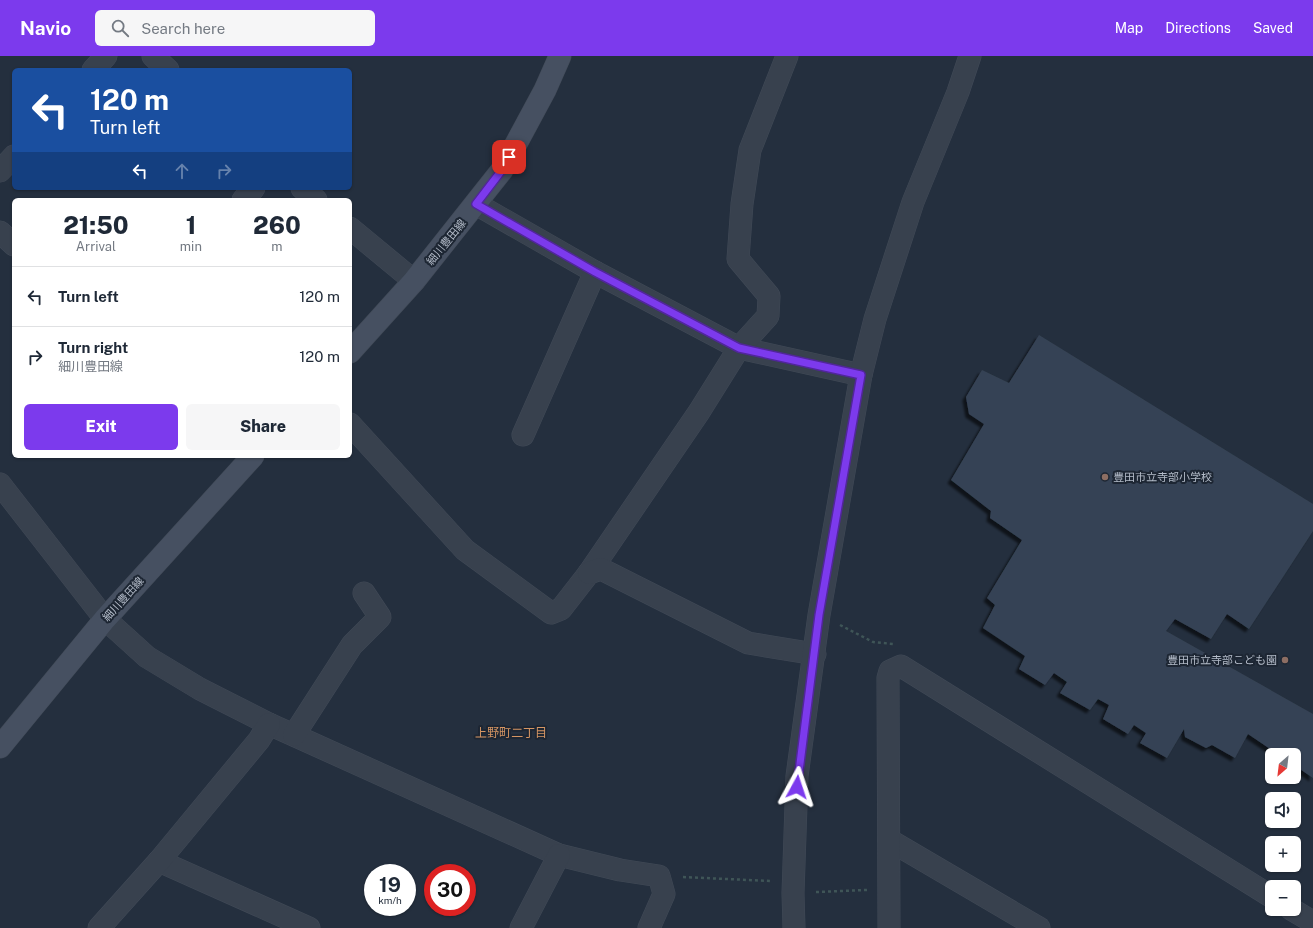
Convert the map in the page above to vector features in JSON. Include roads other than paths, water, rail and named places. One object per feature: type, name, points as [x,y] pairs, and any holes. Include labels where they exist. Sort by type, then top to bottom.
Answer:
[{"type":"main road","name":"細川豊田線","points":[[352,350],[414,281],[502,170],[545,90],[560,56]]},
{"type":"main road","name":"細川豊田線","points":[[0,747],[105,619],[245,459]]},
{"type":"street","points":[[95,68],[106,56]]},
{"type":"street","points":[[153,56],[166,68]]},
{"type":"street","points":[[352,426],[465,550],[551,613],[561,609],[589,573],[699,412],[739,348],[768,316],[769,296],[738,259],[742,204],[750,150],[787,56]]},
{"type":"street","points":[[794,928],[797,776],[815,654],[819,615],[861,375],[875,319],[913,202],[958,92],[970,56]]},
{"type":"street","points":[[0,171],[12,158]]},
{"type":"street","points":[[246,198],[252,190]]},
{"type":"street","points":[[304,190],[314,198]]},
{"type":"street","points":[[476,204],[595,272],[739,348],[861,375]]},
{"type":"street","points":[[352,230],[414,281]]},
{"type":"street","points":[[0,232],[12,243]]},
{"type":"street","points":[[523,435],[595,272]]},
{"type":"street","points":[[0,484],[105,619],[148,657],[200,689],[269,724],[559,855],[620,870],[659,876],[664,894],[649,928]]},
{"type":"street","points":[[589,573],[601,570],[748,643],[815,654]]},
{"type":"street","points":[[294,735],[352,645],[380,616],[364,593]]},
{"type":"street","points":[[888,928],[888,678],[890,671],[901,666],[1265,893]]},
{"type":"street","points":[[99,928],[158,861],[260,740],[269,724]]},
{"type":"street","points":[[889,840],[1039,928]]},
{"type":"street","points":[[521,928],[559,855]]},
{"type":"street","points":[[158,861],[299,926]]},
{"type":"street","points":[[1301,915],[1313,922]]},
{"type":"place","name":"豊田市立寺部小学校","points":[[1105,477]]},
{"type":"place","name":"豊田市立寺部こども園","points":[[1285,660]]},
{"type":"district","name":"上野町二丁目","points":[[511,733]]}]
